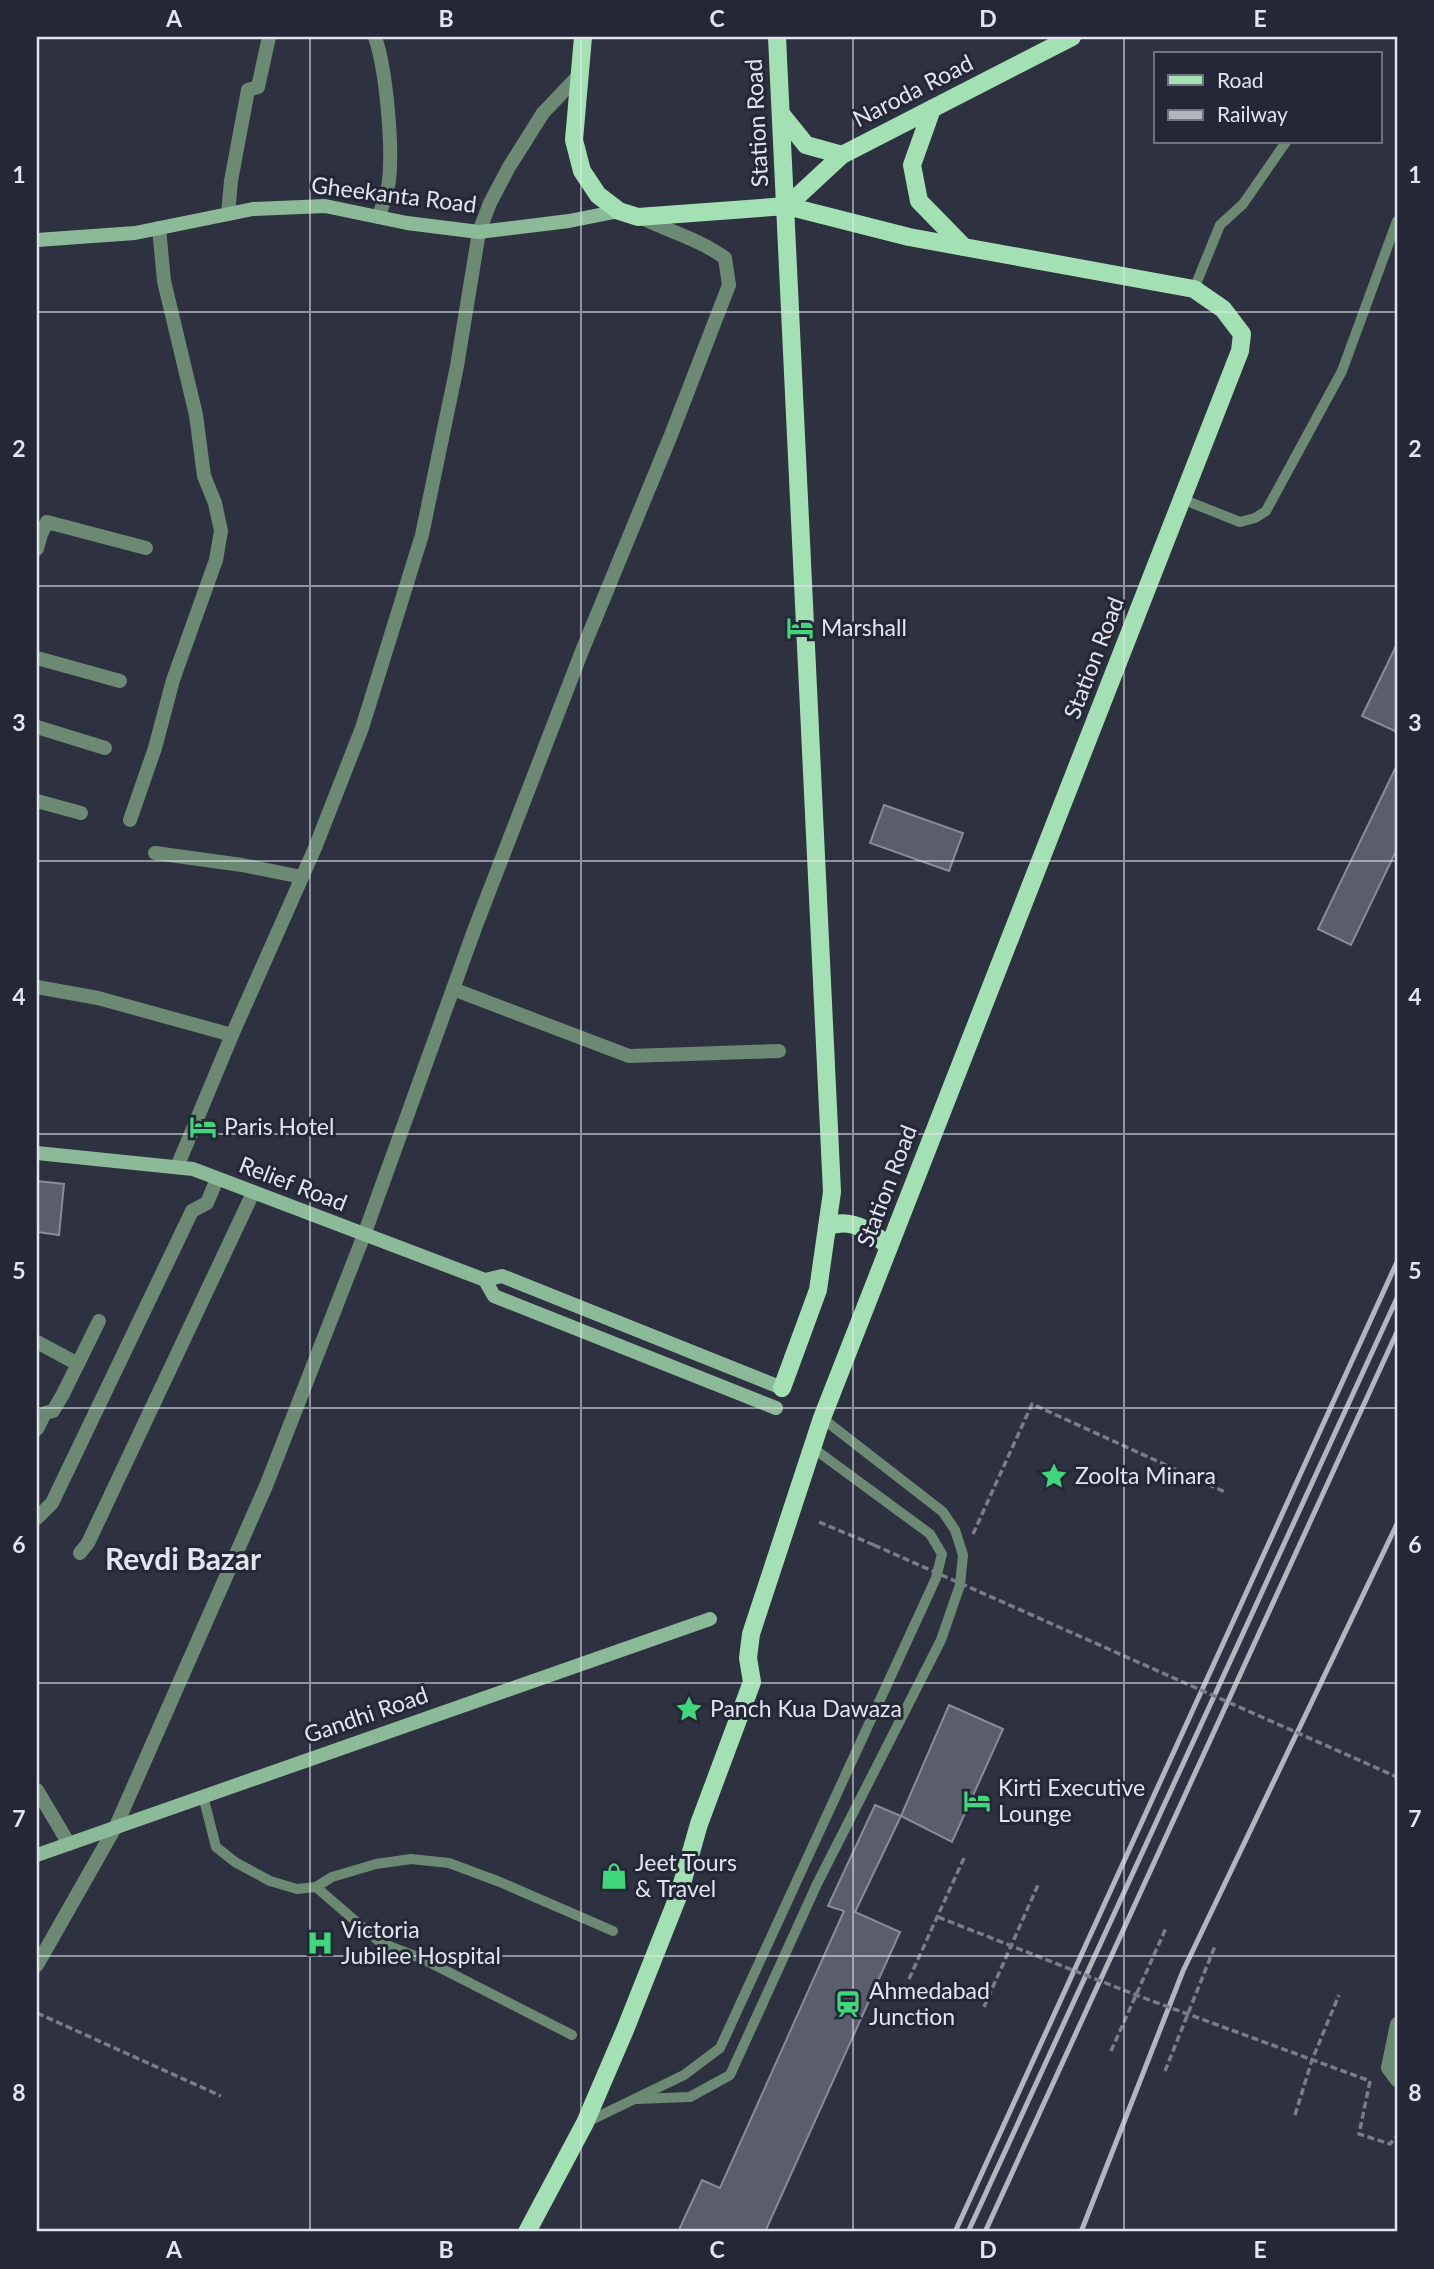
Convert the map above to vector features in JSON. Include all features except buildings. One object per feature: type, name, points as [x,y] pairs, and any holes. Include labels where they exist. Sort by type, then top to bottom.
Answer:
[{"type":"main road","name":"Gheekanta Road","points":[[583,37],[574,140],[582,171],[598,195],[619,211],[638,217],[787,205]]},
{"type":"main road","name":"Station Road","points":[[777,37],[832,1192],[818,1290],[782,1388]]},
{"type":"main road","name":"Naroda Road","points":[[787,205],[842,155],[1072,37]]},
{"type":"main road","points":[[932,109],[912,165],[919,201],[964,247]]},
{"type":"main road","points":[[781,114],[806,145],[842,155]]},
{"type":"main road","name":"Station Road","points":[[527,2232],[585,2123],[671,1914],[699,1824],[752,1682],[748,1658],[751,1634],[822,1418],[1240,351],[1242,334],[1223,309],[1194,289],[909,237],[787,205]]},
{"type":"main road","name":"Gheekanta Road","points":[[37,240],[135,233],[253,209],[325,206],[480,232],[569,221],[619,211]]},
{"type":"main road","name":"Relief Road","points":[[37,1153],[193,1169],[485,1280],[502,1276],[782,1388]]},
{"type":"main road","points":[[827,1227],[841,1223],[867,1229],[889,1247]]},
{"type":"main road","name":"Relief Road","points":[[485,1280],[495,1296],[776,1408]]},
{"type":"main road","name":"Gandhi Road","points":[[37,1856],[710,1619]]},
{"type":"street","points":[[228,214],[247,90],[258,87],[269,37]]},
{"type":"street","points":[[375,37],[385,87],[389,145],[389,181],[379,217]]},
{"type":"street","points":[[177,1167],[302,877],[362,727],[422,535],[457,366],[480,232],[496,191],[543,113],[580,75]]},
{"type":"street","points":[[37,1965],[116,1826],[266,1486],[364,1235],[453,989],[582,651],[729,285],[725,258],[705,244],[638,217]]},
{"type":"street","points":[[130,820],[155,748],[173,680],[216,560],[221,531],[215,503],[204,477],[196,415],[164,281],[159,228]]},
{"type":"street","points":[[38,544],[47,522],[146,548]]},
{"type":"street","points":[[37,658],[120,681]]},
{"type":"street","points":[[37,727],[105,748]]},
{"type":"street","points":[[37,801],[81,813]]},
{"type":"street","points":[[155,853],[242,865],[302,877]]},
{"type":"street","points":[[37,987],[98,998],[232,1035]]},
{"type":"street","points":[[453,989],[629,1056],[779,1051]]},
{"type":"street","points":[[37,1518],[52,1503],[192,1211],[206,1203],[217,1179]]},
{"type":"street","points":[[80,1553],[88,1543],[253,1193]]},
{"type":"street","points":[[37,1429],[45,1413],[53,1411],[64,1395],[99,1321]]},
{"type":"street","points":[[37,1342],[78,1364]]},
{"type":"street","points":[[37,1790],[69,1843]]},
{"type":"street","points":[[1397,2024],[1388,2068],[1397,2080]]},
{"type":"lane","points":[[1194,289],[1220,225],[1243,204],[1285,144]]},
{"type":"lane","points":[[1182,499],[1240,522],[1255,518],[1266,511],[1342,371],[1397,221]]},
{"type":"lane","points":[[636,2099],[690,2097],[730,2075],[817,1884],[941,1640],[960,1585],[963,1555],[955,1530],[943,1512],[822,1418]]},
{"type":"lane","points":[[585,2123],[684,2076],[720,2048],[936,1578],[942,1554],[930,1534],[813,1448]]},
{"type":"lane","points":[[203,1796],[216,1847],[235,1862],[270,1881],[297,1889],[316,1887],[332,1877],[376,1864],[411,1859],[449,1864],[499,1882],[613,1931]]},
{"type":"lane","points":[[316,1887],[381,1943],[423,1959],[572,2035]]},
{"type":"path","points":[[963,1555],[1032,1404],[1225,1492]]},
{"type":"path","points":[[819,1522],[1397,1777]]},
{"type":"path","points":[[909,1979],[964,1858]]},
{"type":"path","points":[[984,2007],[1038,1885]]},
{"type":"path","points":[[938,1917],[1370,2081],[1359,2134],[1390,2144],[1397,2136]]},
{"type":"path","points":[[1111,2051],[1166,1927]]},
{"type":"path","points":[[1165,2071],[1216,1946]]},
{"type":"path","points":[[1295,2115],[1312,2060],[1339,1995]]},
{"type":"path","points":[[37,2013],[221,2096]]},
{"type":"railway","points":[[955,2232],[1397,1262]]},
{"type":"railway","points":[[968,2232],[1397,1298]]},
{"type":"railway","points":[[985,2232],[1397,1332]]},
{"type":"railway","points":[[1081,2232],[1183,1971],[1397,1524]]},
{"type":"place","name":"Marshall","points":[[800,628]]},
{"type":"place","name":"Paris Hotel","points":[[203,1127]]},
{"type":"place","name":"Zoolta Minara","points":[[1054,1476]]},
{"type":"place","name":"Panch Kua Dawaza","points":[[689,1709]]},
{"type":"place","name":"Kirti Executive Lounge","points":[[977,1801]]},
{"type":"place","name":"Jeet Tours & Travel","points":[[614,1876]]},
{"type":"place","name":"Victoria Jubilee Hospital","points":[[320,1943]]},
{"type":"place","name":"Ahmedabad Junction","points":[[848,2004]]},
{"type":"district","name":"Revdi Bazar","points":[[183,1560]]}]
